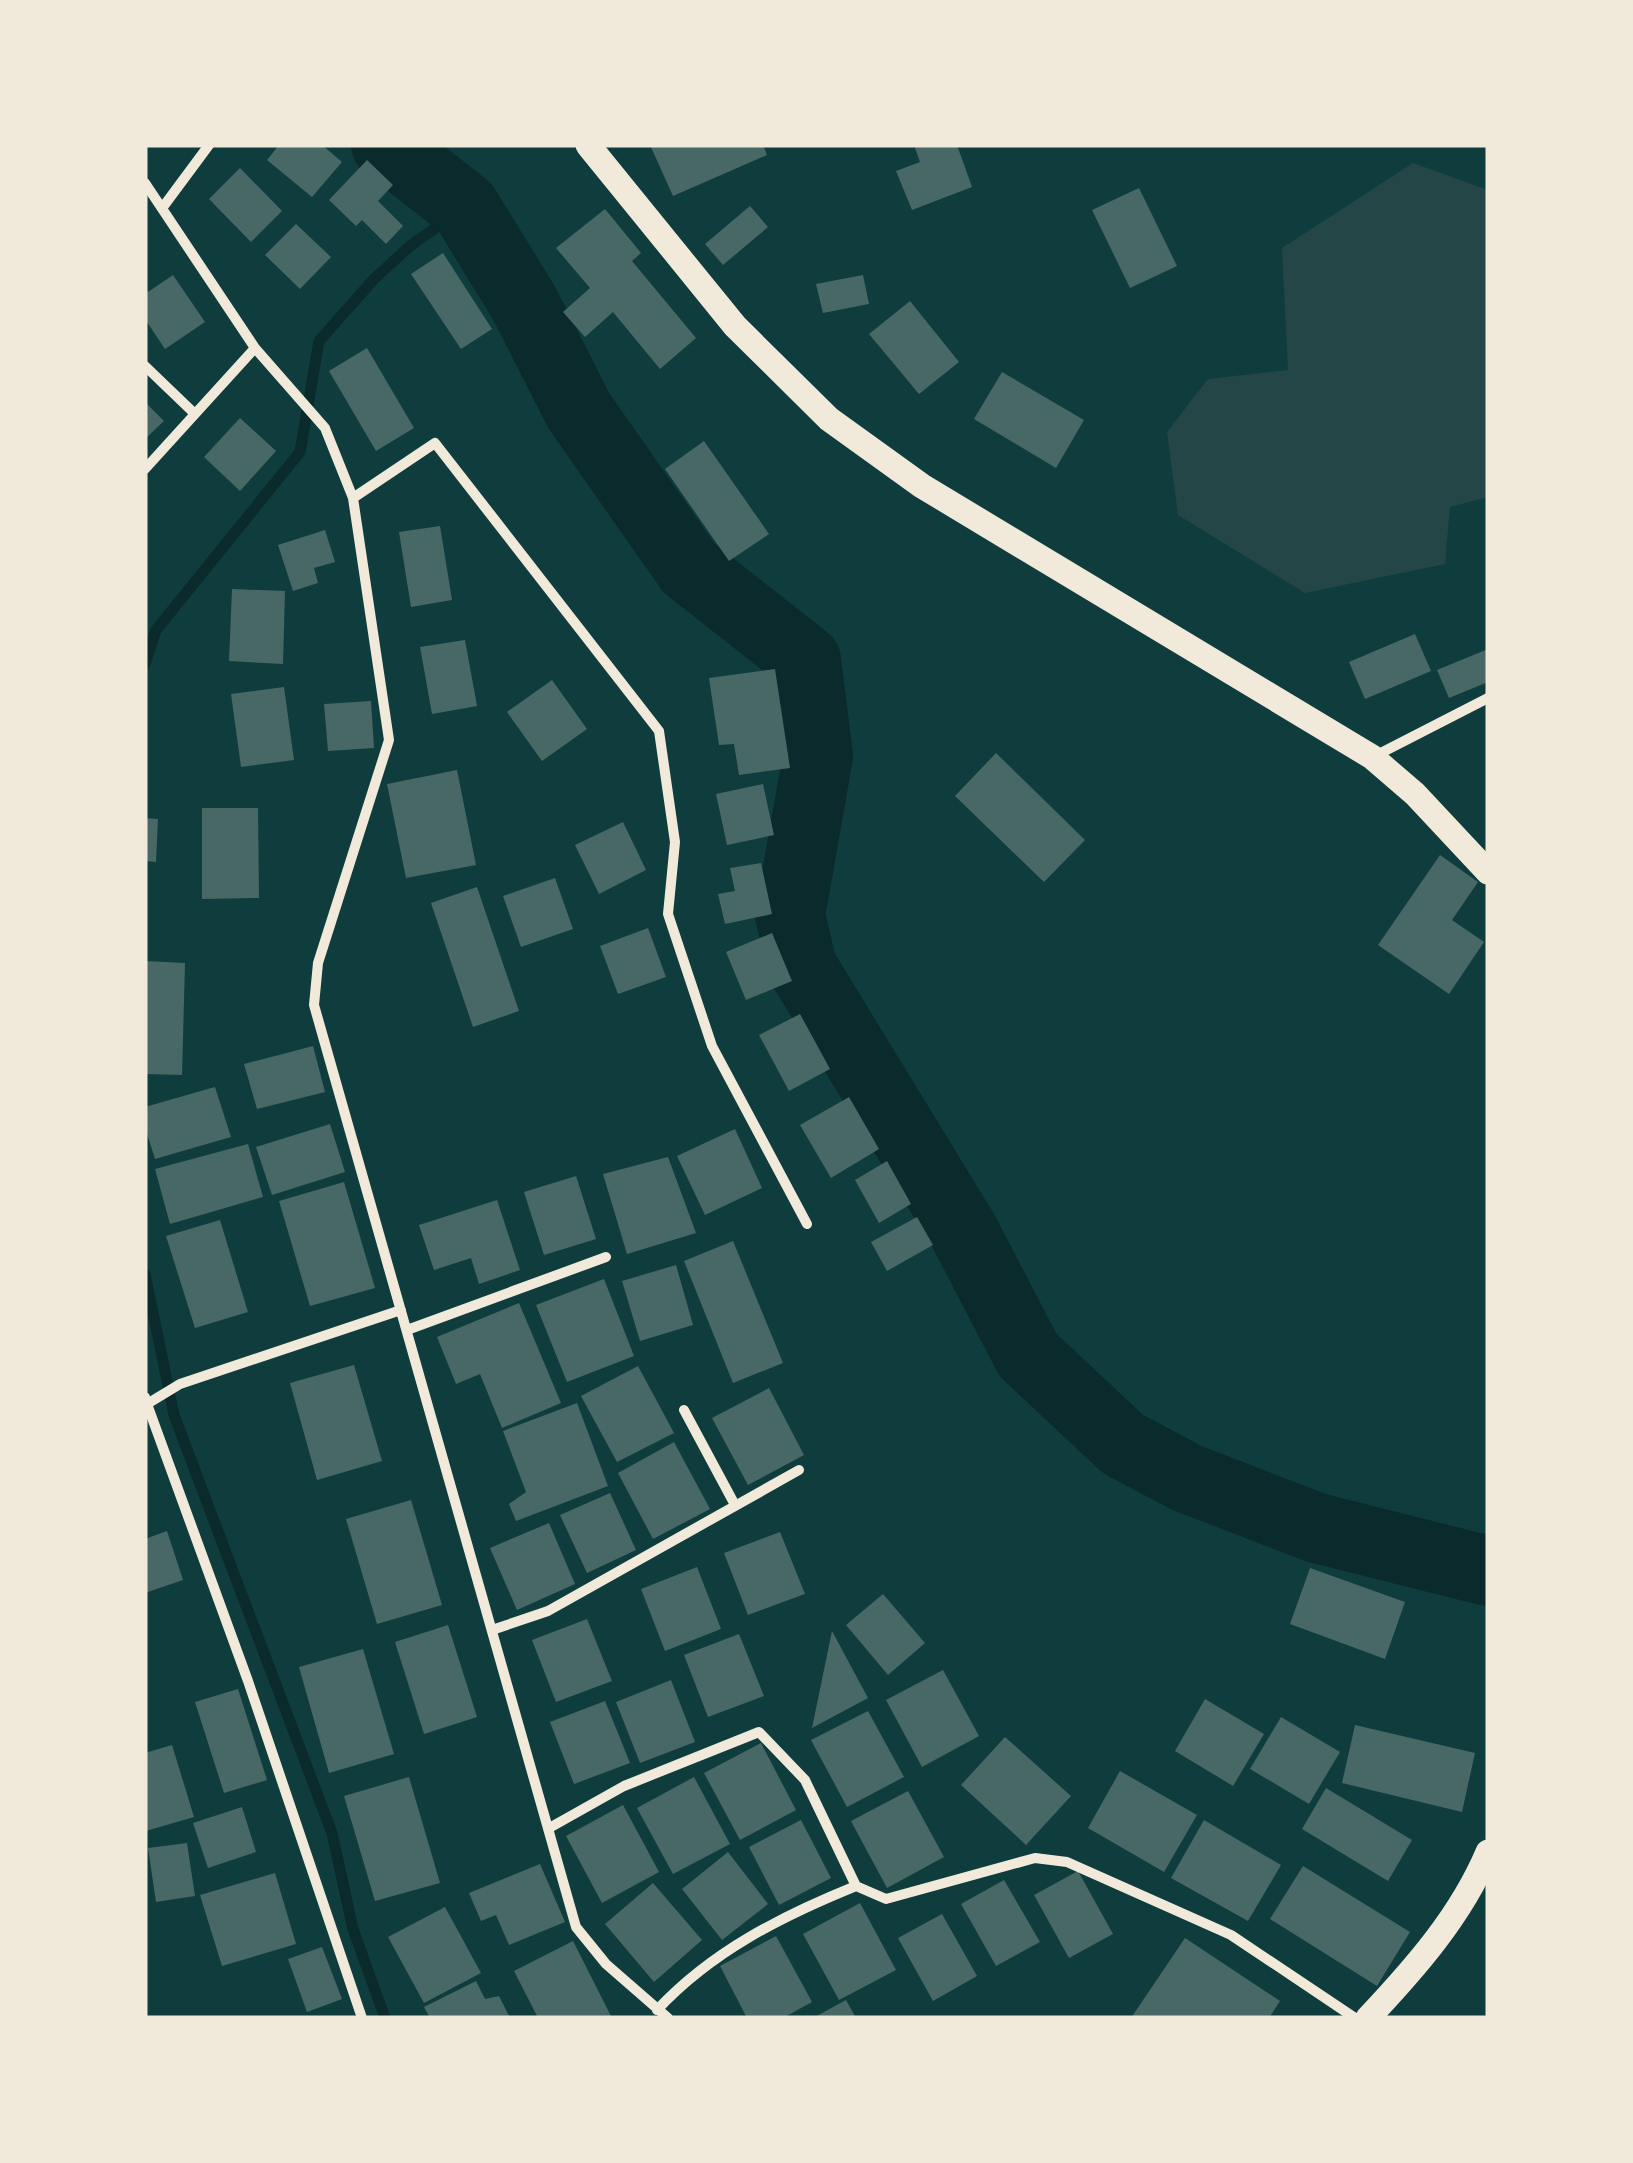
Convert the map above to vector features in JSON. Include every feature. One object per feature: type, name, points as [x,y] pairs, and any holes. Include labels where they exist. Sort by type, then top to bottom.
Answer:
[{"type":"main road","points":[[588,145],[734,326],[829,419],[922,486],[1372,757],[1415,794],[1488,872]]},
{"type":"main road","points":[[1368,2018],[1419,1963],[1474,1885],[1488,1852]]},
{"type":"street","points":[[163,208],[209,145]]},
{"type":"street","points":[[145,183],[255,348],[320,421],[353,498],[389,740],[318,963],[314,1004],[495,1629],[576,1926],[606,1964],[668,2018]]},
{"type":"street","points":[[145,469],[255,348]]},
{"type":"street","points":[[145,366],[195,414]]},
{"type":"street","points":[[353,498],[435,443],[658,730],[676,842],[668,914],[712,1046],[807,1224]]},
{"type":"street","points":[[1372,757],[1488,698]]},
{"type":"street","points":[[407,1330],[606,1257]]},
{"type":"street","points":[[362,2018],[248,1681],[146,1401],[158,1399],[180,1384],[400,1310]]},
{"type":"street","points":[[684,1410],[735,1505]]},
{"type":"street","points":[[495,1629],[548,1610],[798,1470]]},
{"type":"street","points":[[551,1827],[624,1786],[758,1732],[805,1780],[856,1886],[886,1899],[1035,1858],[1066,1862],[1232,1934],[1355,2018]]},
{"type":"street","points":[[657,2010],[690,1975],[783,1916],[856,1886]]},
{"type":"shaded area","points":[[1413,163],[1488,190],[1488,497],[1450,507],[1445,564],[1305,593],[1178,515],[1167,432],[1208,379],[1288,370],[1282,248]]},
{"type":"building","points":[[279,145],[322,145],[342,162],[312,197],[267,160]]},
{"type":"building","points":[[650,145],[763,145],[767,155],[673,196]]},
{"type":"building","points":[[914,145],[957,145],[972,187],[912,210],[896,171],[920,162]]},
{"type":"building","points":[[367,160],[393,185],[378,201],[403,226],[386,244],[362,220],[356,226],[329,200]]},
{"type":"building","points":[[240,168],[282,211],[251,242],[209,199]]},
{"type":"building","points":[[1139,188],[1177,266],[1130,288],[1092,210]]},
{"type":"building","points":[[750,206],[768,227],[723,265],[705,244]]},
{"type":"building","points":[[605,209],[641,253],[632,261],[696,338],[660,369],[613,312],[585,337],[563,312],[590,288],[556,248]]},
{"type":"building","points":[[296,224],[331,257],[300,289],[265,255]]},
{"type":"building","points":[[443,253],[492,329],[461,349],[411,274]]},
{"type":"building","points":[[173,275],[205,322],[165,349],[145,319],[145,294]]},
{"type":"building","points":[[863,275],[869,304],[823,313],[816,284]]},
{"type":"building","points":[[910,301],[959,362],[919,394],[869,334]]},
{"type":"building","points":[[367,348],[414,428],[376,451],[329,371]]},
{"type":"building","points":[[1002,372],[1084,420],[1056,468],[974,419]]},
{"type":"building","points":[[145,402],[164,421],[145,439]]},
{"type":"building","points":[[240,418],[276,451],[240,491],[204,457]]},
{"type":"building","points":[[704,441],[769,534],[729,561],[665,469]]},
{"type":"building","points":[[440,526],[452,600],[411,607],[399,532]]},
{"type":"building","points":[[325,530],[335,562],[314,568],[318,583],[293,591],[278,545]]},
{"type":"building","points":[[232,589],[285,591],[283,664],[229,661]]},
{"type":"building","points":[[1415,634],[1431,671],[1365,699],[1349,662]]},
{"type":"building","points":[[465,640],[477,706],[432,714],[420,647]]},
{"type":"building","points":[[1488,649],[1488,682],[1449,698],[1437,670]]},
{"type":"building","points":[[775,669],[790,768],[739,775],[734,744],[719,745],[709,678]]},
{"type":"building","points":[[552,680],[587,729],[542,761],[507,712]]},
{"type":"building","points":[[284,687],[294,760],[241,767],[231,694]]},
{"type":"building","points":[[371,701],[374,748],[328,751],[324,704]]},
{"type":"building","points":[[996,753],[1085,840],[1044,882],[955,796]]},
{"type":"building","points":[[457,770],[476,865],[406,878],[387,784]]},
{"type":"building","points":[[763,784],[774,835],[727,845],[716,794]]},
{"type":"building","points":[[202,808],[258,808],[259,898],[202,899]]},
{"type":"building","points":[[145,818],[158,819],[156,862],[145,861]]},
{"type":"building","points":[[623,822],[646,870],[599,894],[575,845]]},
{"type":"building","points":[[1440,855],[1478,882],[1452,920],[1484,942],[1449,994],[1378,945]]},
{"type":"building","points":[[761,863],[772,914],[725,924],[718,894],[735,891],[730,868]]},
{"type":"building","points":[[555,878],[573,929],[521,947],[503,896]]},
{"type":"building","points":[[477,887],[519,1011],[473,1027],[431,903]]},
{"type":"building","points":[[648,928],[666,977],[618,994],[600,946]]},
{"type":"building","points":[[772,933],[792,981],[746,1000],[726,952]]},
{"type":"building","points":[[145,961],[185,963],[182,1075],[145,1074]]},
{"type":"building","points":[[800,1014],[830,1069],[789,1091],[759,1035]]},
{"type":"building","points":[[313,1046],[325,1092],[257,1109],[244,1064]]},
{"type":"building","points":[[215,1087],[231,1137],[155,1159],[145,1127],[145,1107]]},
{"type":"building","points":[[849,1097],[879,1149],[831,1178],[800,1125]]},
{"type":"building","points":[[330,1124],[345,1172],[272,1195],[256,1147]]},
{"type":"building","points":[[735,1129],[762,1188],[705,1215],[677,1156]]},
{"type":"building","points":[[248,1144],[263,1197],[170,1224],[155,1169]]},
{"type":"building","points":[[668,1157],[696,1233],[627,1254],[603,1174]]},
{"type":"building","points":[[887,1161],[911,1204],[879,1223],[855,1180]]},
{"type":"building","points":[[576,1176],[596,1239],[544,1255],[524,1192]]},
{"type":"building","points":[[344,1182],[375,1288],[310,1306],[279,1201]]},
{"type":"building","points":[[497,1200],[520,1270],[479,1284],[471,1258],[434,1270],[419,1225]]},
{"type":"building","points":[[917,1217],[933,1245],[887,1271],[871,1242]]},
{"type":"building","points":[[220,1220],[248,1312],[195,1328],[166,1236]]},
{"type":"building","points":[[733,1241],[783,1363],[733,1383],[684,1261]]},
{"type":"building","points":[[676,1265],[693,1325],[640,1341],[622,1281]]},
{"type":"building","points":[[604,1279],[634,1356],[567,1382],[536,1305]]},
{"type":"building","points":[[519,1303],[561,1403],[502,1428],[480,1374],[456,1384],[437,1337]]},
{"type":"building","points":[[354,1365],[382,1461],[317,1480],[290,1383]]},
{"type":"building","points":[[638,1366],[674,1433],[617,1462],[581,1396]]},
{"type":"building","points":[[769,1388],[804,1455],[748,1485],[712,1418]]},
{"type":"building","points":[[577,1403],[608,1486],[516,1521],[509,1504],[526,1492],[503,1431]]},
{"type":"building","points":[[674,1442],[710,1509],[653,1539],[618,1473]]},
{"type":"building","points":[[610,1493],[636,1550],[587,1573],[560,1515]]},
{"type":"building","points":[[411,1500],[442,1605],[377,1624],[346,1519]]},
{"type":"building","points":[[549,1523],[575,1584],[517,1610],[490,1548]]},
{"type":"building","points":[[167,1531],[183,1580],[145,1593],[145,1539]]},
{"type":"building","points":[[780,1532],[805,1594],[748,1615],[724,1553]]},
{"type":"building","points":[[697,1567],[721,1629],[665,1651],[641,1589]]},
{"type":"building","points":[[1310,1568],[1405,1602],[1385,1659],[1290,1624]]},
{"type":"building","points":[[883,1594],[925,1643],[888,1675],[846,1625]]},
{"type":"building","points":[[587,1619],[612,1681],[556,1702],[532,1640]]},
{"type":"building","points":[[448,1625],[477,1717],[424,1734],[395,1642]]},
{"type":"building","points":[[832,1631],[868,1698],[812,1728]]},
{"type":"building","points":[[739,1634],[764,1696],[708,1717],[684,1655]]},
{"type":"building","points":[[363,1649],[394,1754],[329,1773],[299,1667]]},
{"type":"building","points":[[943,1670],[979,1736],[922,1767],[886,1700]]},
{"type":"building","points":[[671,1680],[695,1742],[640,1763],[616,1702]]},
{"type":"building","points":[[238,1689],[267,1780],[224,1793],[195,1702]]},
{"type":"building","points":[[1205,1699],[1264,1734],[1233,1786],[1175,1751]]},
{"type":"building","points":[[605,1701],[630,1763],[574,1784],[550,1722]]},
{"type":"building","points":[[868,1711],[904,1777],[847,1807],[811,1740]]},
{"type":"building","points":[[1281,1717],[1340,1752],[1309,1804],[1250,1769]]},
{"type":"building","points":[[1355,1725],[1475,1753],[1462,1812],[1342,1783]]},
{"type":"building","points":[[1005,1737],[1071,1796],[1026,1845],[961,1785]]},
{"type":"building","points":[[761,1743],[796,1810],[740,1840],[704,1773]]},
{"type":"building","points":[[172,1745],[194,1817],[146,1831],[145,1753]]},
{"type":"building","points":[[1120,1771],[1197,1815],[1164,1872],[1088,1828]]},
{"type":"building","points":[[409,1777],[440,1883],[375,1901],[344,1796]]},
{"type":"building","points":[[694,1777],[730,1844],[673,1874],[637,1808]]},
{"type":"building","points":[[1326,1788],[1412,1840],[1388,1881],[1302,1829]]},
{"type":"building","points":[[908,1791],[944,1857],[887,1888],[851,1821]]},
{"type":"building","points":[[623,1805],[659,1872],[602,1903],[566,1836]]},
{"type":"building","points":[[242,1807],[256,1852],[208,1868],[193,1823]]},
{"type":"building","points":[[801,1820],[831,1878],[779,1905],[749,1847]]},
{"type":"building","points":[[1204,1820],[1281,1865],[1248,1921],[1171,1878]]},
{"type":"building","points":[[187,1843],[195,1896],[156,1902],[148,1848]]},
{"type":"building","points":[[728,1852],[768,1904],[722,1940],[682,1889]]},
{"type":"building","points":[[540,1864],[565,1922],[509,1945],[496,1915],[481,1921],[469,1893]]},
{"type":"building","points":[[1303,1866],[1410,1932],[1377,1986],[1270,1919]]},
{"type":"building","points":[[1078,1871],[1113,1934],[1069,1958],[1034,1895]]},
{"type":"building","points":[[275,1873],[296,1944],[222,1966],[200,1895]]},
{"type":"building","points":[[1004,1880],[1040,1942],[996,1966],[961,1904]]},
{"type":"building","points":[[653,1883],[702,1940],[654,1982],[605,1924]]},
{"type":"building","points":[[860,1903],[896,1970],[839,2000],[803,1934]]},
{"type":"building","points":[[445,1907],[481,1973],[424,2003],[388,1937]]},
{"type":"building","points":[[942,1914],[977,1976],[933,2001],[898,1938]]},
{"type":"building","points":[[776,1936],[812,2002],[783,2018],[747,2018],[720,1966]]},
{"type":"building","points":[[1185,1938],[1280,2001],[1269,2018],[1131,2018]]},
{"type":"building","points":[[573,1941],[612,2018],[538,2018],[514,1971]]},
{"type":"building","points":[[322,1947],[342,1999],[307,2012],[288,1959]]},
{"type":"building","points":[[476,1981],[485,1999],[499,1996],[510,2018],[430,2018],[424,2007]]},
{"type":"building","points":[[846,2000],[856,2018],[813,2018]]},
{"type":"waterway","points":[[386,145],[465,207],[524,303],[579,411],[689,568],[806,660],[818,756],[790,915],[802,967],[964,1232],[1028,1355],[1123,1444],[1187,1478],[1317,1528],[1488,1571]]},
{"type":"waterway","points":[[145,664],[156,630],[300,452],[319,341],[374,279],[410,246],[465,207]]},
{"type":"waterway","points":[[145,1274],[174,1415],[332,1833],[353,1929],[385,2018]]}]
